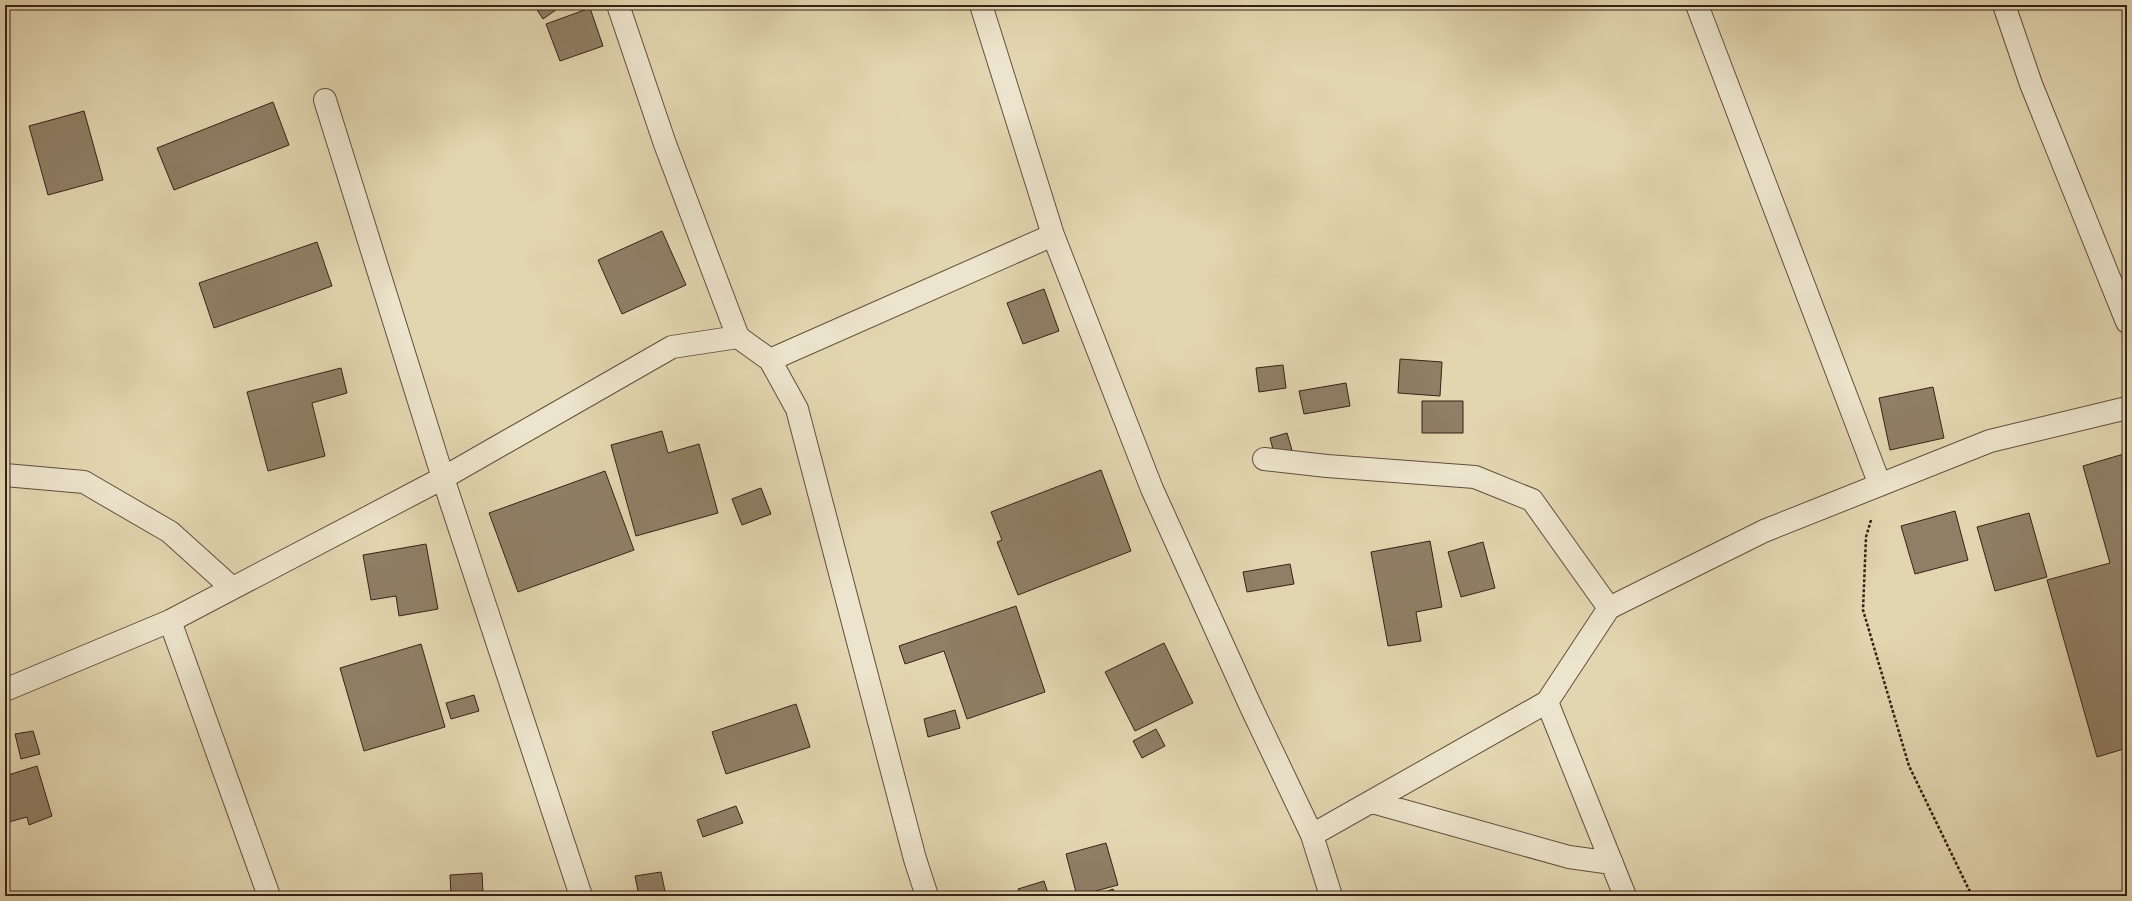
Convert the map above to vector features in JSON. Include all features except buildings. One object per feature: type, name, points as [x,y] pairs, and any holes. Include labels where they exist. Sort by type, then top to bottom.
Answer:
[{"type":"street","points":[[618,5],[665,144],[738,337],[770,360],[798,409],[915,858],[927,896]]},
{"type":"street","points":[[980,5],[1053,235],[1152,489],[1250,706],[1312,835],[1331,896]]},
{"type":"street","points":[[1697,5],[1880,485]]},
{"type":"street","points":[[2004,5],[2031,84],[2127,322]]},
{"type":"street","points":[[325,100],[442,478],[580,896]]},
{"type":"street","points":[[770,360],[1053,235]]},
{"type":"street","points":[[5,690],[170,621],[442,478],[672,347],[738,337]]},
{"type":"street","points":[[1312,835],[1547,702],[1609,608],[1764,531],[1990,441],[2127,408]]},
{"type":"street","points":[[1264,459],[1327,466],[1475,477],[1532,500],[1609,608]]},
{"type":"street","points":[[5,475],[84,482],[170,532],[232,588]]},
{"type":"street","points":[[170,621],[269,896]]},
{"type":"street","points":[[1547,702],[1625,896]]},
{"type":"street","points":[[1372,802],[1547,851],[1612,863]]},
{"type":"path","points":[[1880,485],[1866,536],[1863,610],[1909,766],[1972,896]]}]
